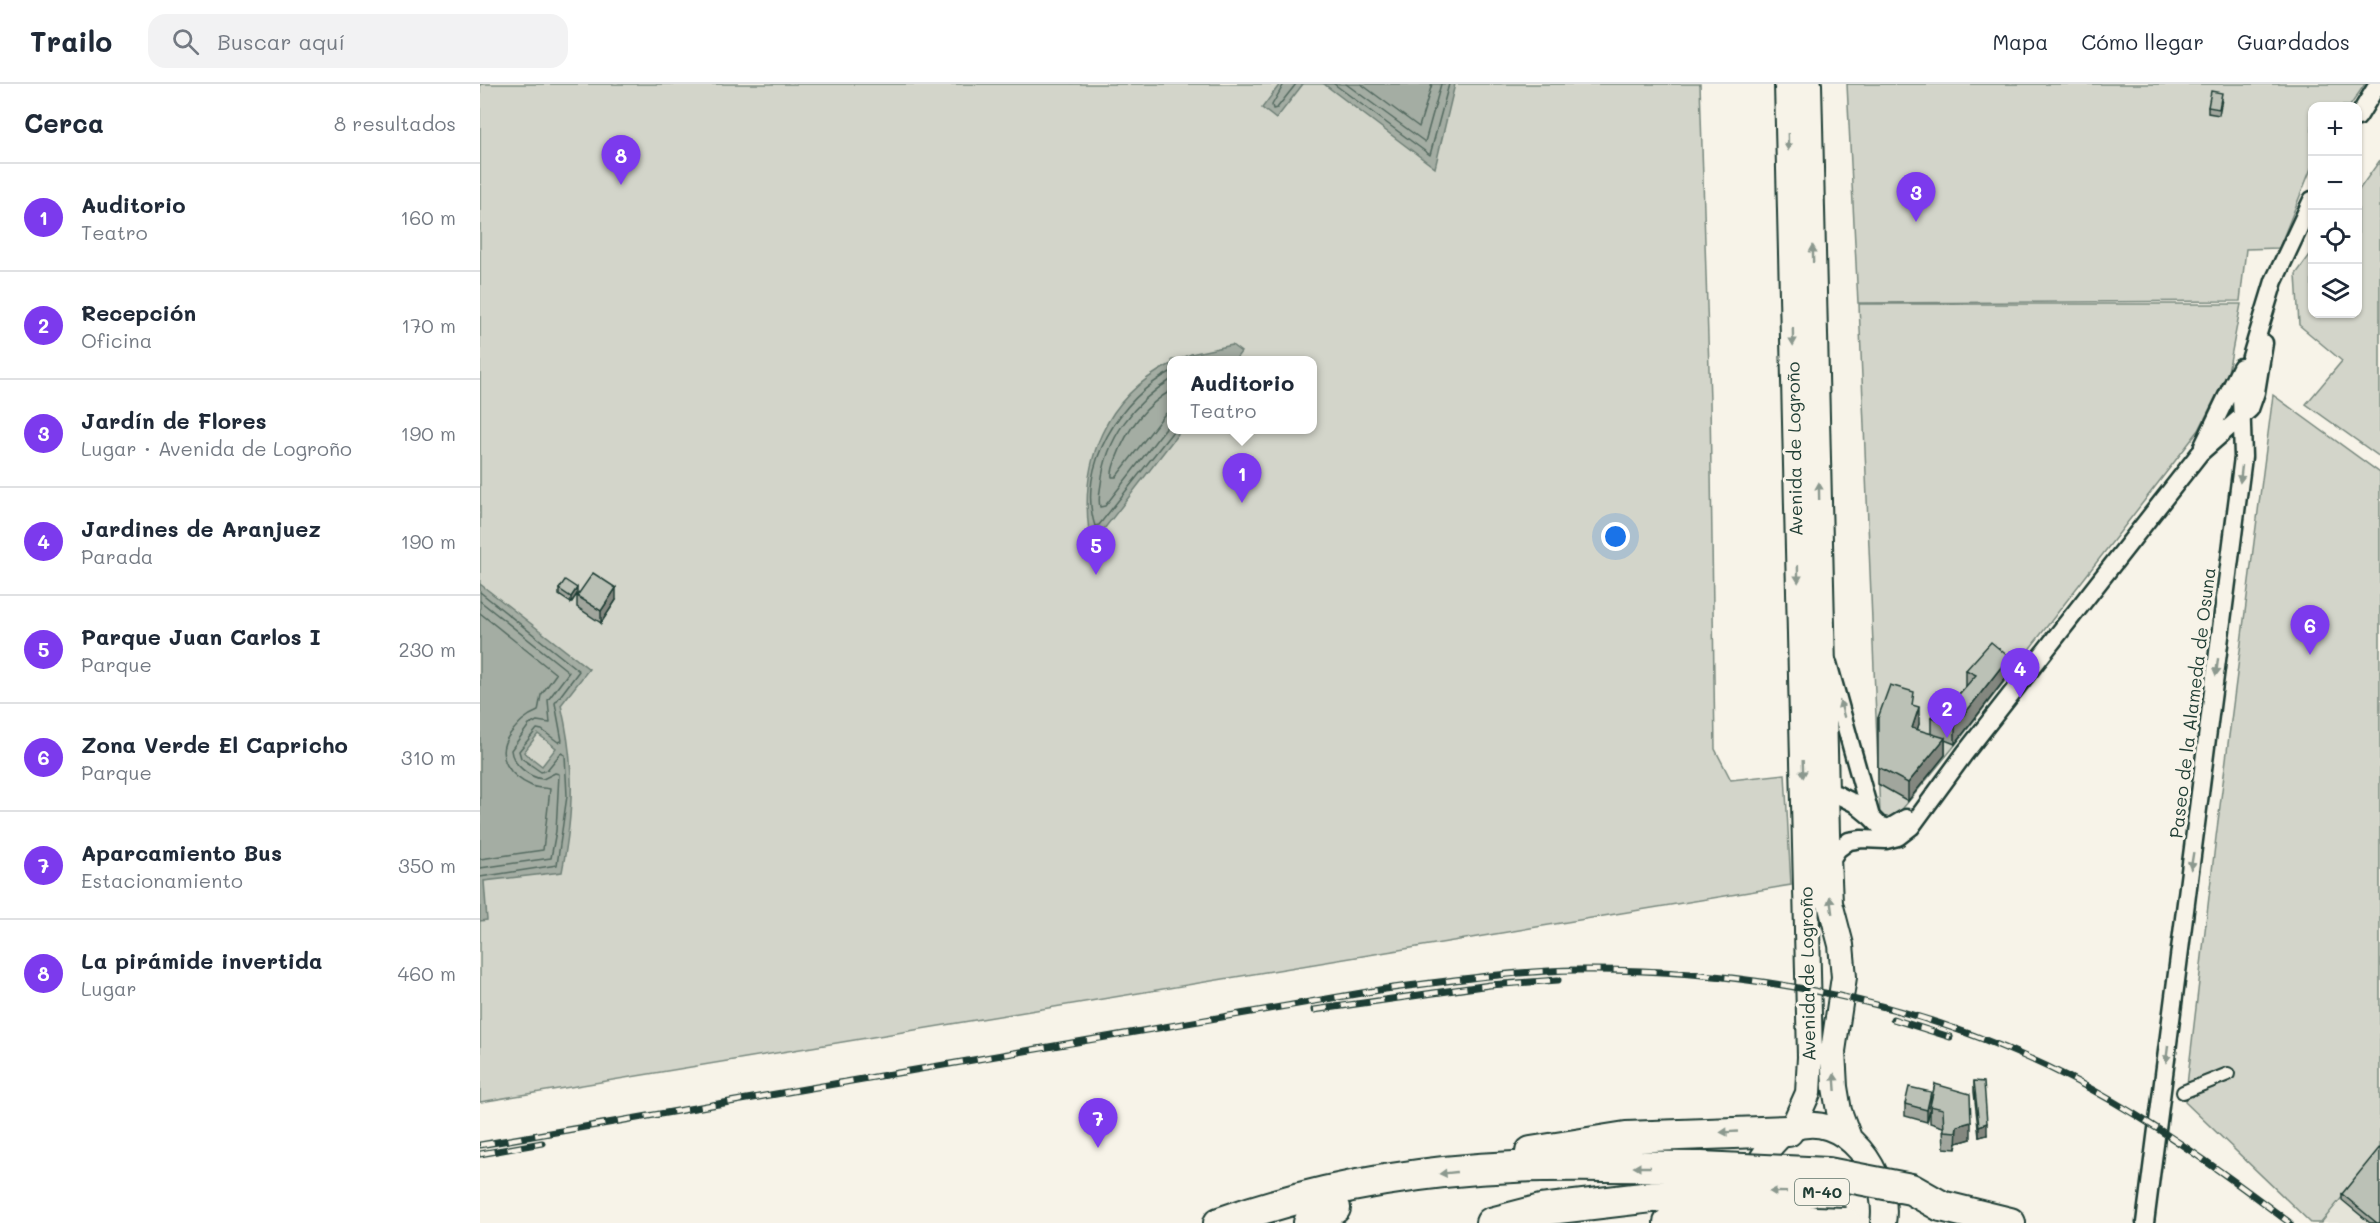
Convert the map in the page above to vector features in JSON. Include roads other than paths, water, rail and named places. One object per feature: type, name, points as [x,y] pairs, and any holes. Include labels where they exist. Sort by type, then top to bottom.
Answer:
[{"type":"highway","points":[[1531,1152],[1626,1137],[1790,1130]]},
{"type":"highway","points":[[1220,1223],[1271,1204],[1377,1181],[1513,1167],[1702,1192],[1828,1173],[1911,1189],[1941,1206],[2010,1223]]},
{"type":"highway","name":"M-40","points":[[1669,1223],[1702,1192]]},
{"type":"highway","name":"M-40","points":[[1491,1223],[1541,1210],[1702,1192],[1845,1223]]},
{"type":"highway","points":[[1309,1223],[1335,1208]]},
{"type":"main road","name":"Avenida de Logroño","points":[[1787,84],[1809,1081],[1808,1093],[1790,1130]]},
{"type":"main road","name":"Avenida de Logroño","points":[[1809,84],[1828,864],[1830,903],[1841,945],[1844,977],[1833,1051],[1839,1111],[1849,1138]]},
{"type":"main road","points":[[1746,1223],[1745,1206],[1749,1183],[1761,1158],[1790,1130],[1818,1125],[1849,1138],[1865,1154],[1882,1191],[1883,1223]]},
{"type":"street","points":[[2362,110],[2378,84]]},
{"type":"street","name":"Paseo de la Alameda de Osuna","points":[[2145,1223],[2243,457],[2241,396],[2254,342],[2274,281],[2308,210]]},
{"type":"street","points":[[1804,815],[1815,802],[1826,795],[1836,794],[1854,803],[1870,817],[1889,828],[1897,825],[1956,765],[2200,453],[2243,415],[2254,401],[2266,326],[2266,306]]},
{"type":"street","points":[[2200,453],[2254,342]]},
{"type":"street","name":"Avenida de Logroño","points":[[1823,649],[1834,680],[1870,817]]},
{"type":"street","name":"Avenida de Logroño","points":[[1828,864],[1838,849],[1850,841],[1862,838],[1886,840],[1898,837],[1911,827],[1956,765]]},
{"type":"street","points":[[2183,1092],[2228,1074]]},
{"type":"water","points":[[1280,84],[1303,84],[1276,119],[1262,108]]},
{"type":"water","points":[[1324,84],[1455,84],[1435,168]]},
{"type":"water","points":[[1232,345],[1241,352],[1238,356],[1187,356]]},
{"type":"water","points":[[1167,366],[1167,434],[1178,434],[1097,538],[1089,532],[1087,506],[1094,456],[1102,434],[1114,413],[1129,394]]},
{"type":"water","points":[[480,584],[589,669],[561,705],[571,768],[571,808],[562,872],[484,881],[487,920],[480,921]],"holes":[[[538,734],[556,748],[542,766],[524,752]]]},
{"type":"railway","points":[[480,1145],[1385,989],[1530,972],[1648,971],[1718,976],[1787,986],[1855,1000],[1923,1018],[1988,1041],[2052,1069],[2114,1102],[2204,1160],[2290,1223]]},
{"type":"railway","points":[[1314,1010],[1490,985],[1558,980]]},
{"type":"railway","points":[[1893,1019],[1950,1037]]},
{"type":"railway","points":[[480,1154],[542,1143]]},
{"type":"place","name":"La pirámide invertida","points":[[621,185]]},
{"type":"place","name":"Jardín de Flores","points":[[1916,222]]},
{"type":"place","name":"Auditorio","points":[[1242,503]]},
{"type":"place","name":"Parque Juan Carlos I","points":[[1096,575]]},
{"type":"place","name":"Zona Verde El Capricho","points":[[2310,655]]},
{"type":"place","name":"Jardines de Aranjuez","points":[[2020,698]]},
{"type":"place","name":"Recepción","points":[[1947,738]]},
{"type":"place","name":"Aparcamiento Bus","points":[[1098,1148]]}]
